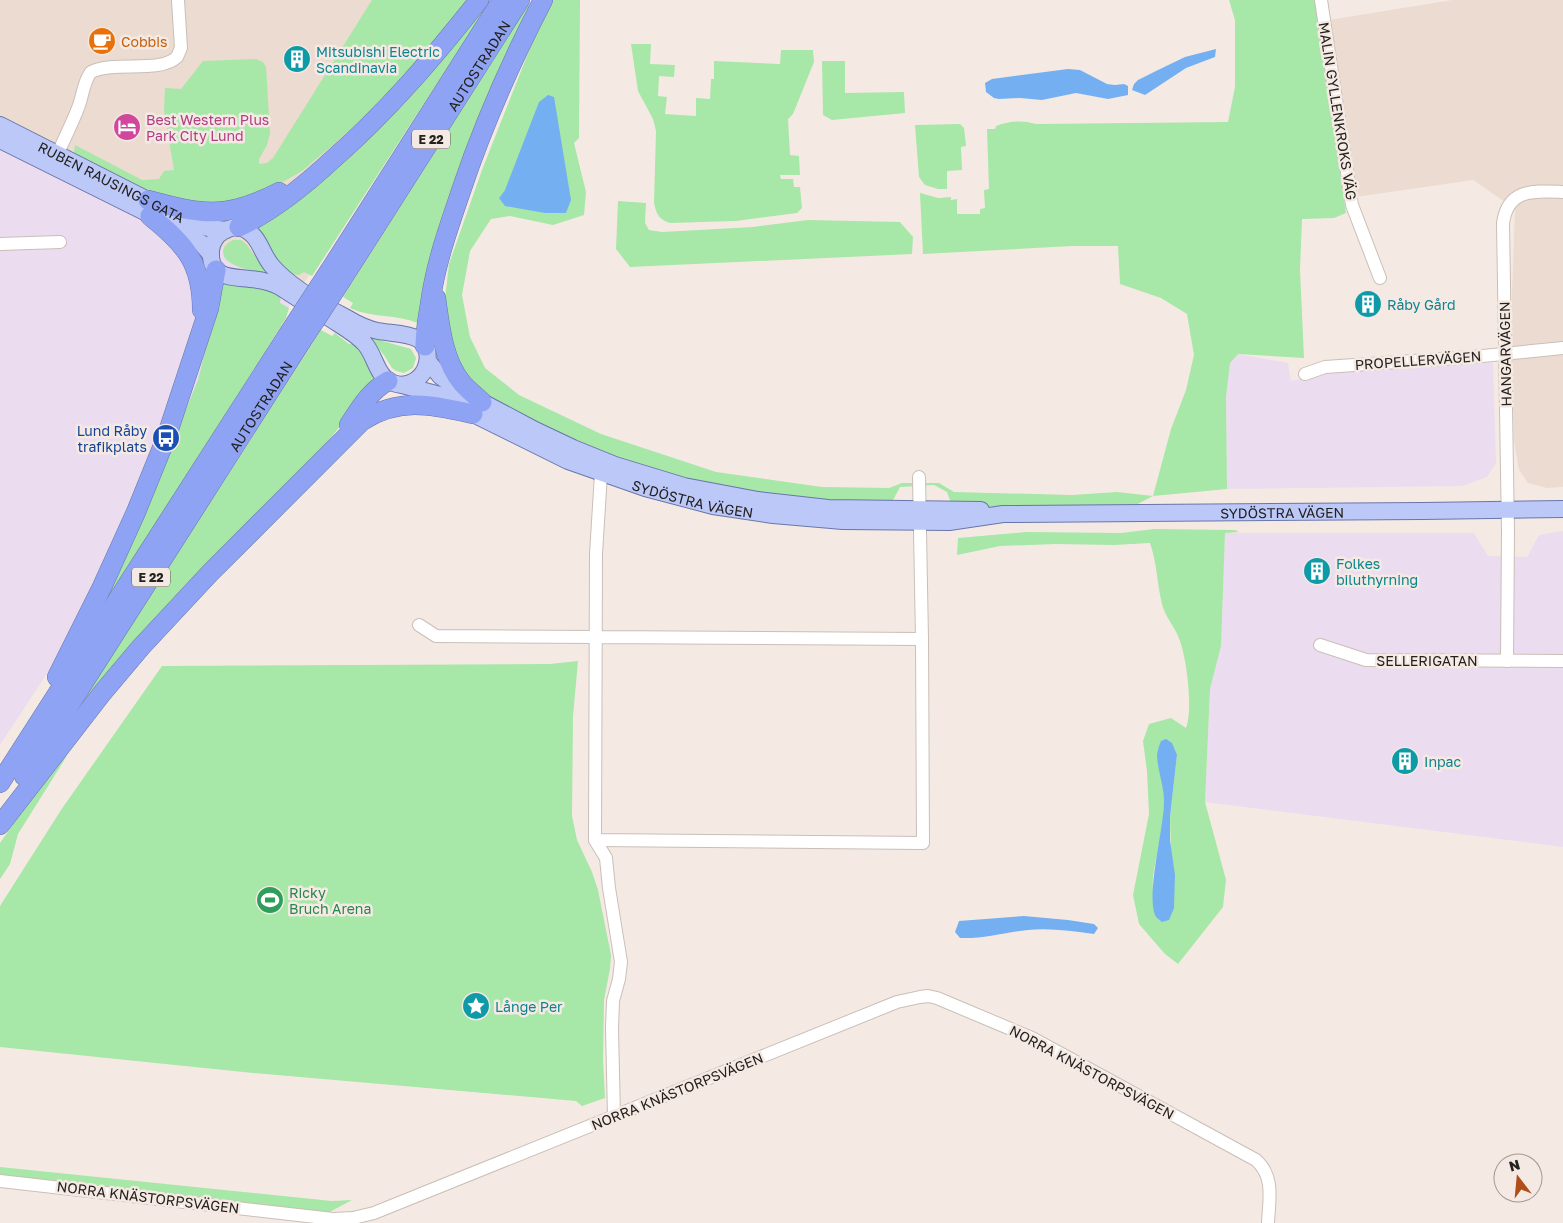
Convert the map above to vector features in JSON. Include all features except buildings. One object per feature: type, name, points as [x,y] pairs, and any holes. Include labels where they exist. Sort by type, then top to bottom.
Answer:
[{"type":"highway","points":[[233,229],[273,207],[326,166],[398,98],[479,0]]},
{"type":"highway","name":"AUTOSTRADAN","points":[[336,274],[502,0]]},
{"type":"highway","name":"AUTOSTRADAN","points":[[0,813],[295,338],[520,0]]},
{"type":"highway","points":[[426,354],[426,330],[434,279],[447,231],[476,147],[507,74],[543,0]]},
{"type":"highway","points":[[149,208],[213,213],[234,210],[275,194],[326,166]]},
{"type":"highway","points":[[149,208],[179,240],[196,266],[201,289],[202,332]]},
{"type":"highway","points":[[25,746],[102,587],[136,512],[166,438],[213,295],[213,263]]},
{"type":"highway","points":[[434,279],[442,335],[450,362],[478,408]]},
{"type":"highway","name":"AUTOSTRADAN","points":[[0,783],[295,338]]},
{"type":"highway","points":[[332,449],[370,395],[378,388],[395,383]]},
{"type":"highway","points":[[0,825],[102,692],[141,647],[210,573],[362,421],[391,408],[408,405],[478,408]]},
{"type":"main road","name":"RUBEN RAUSINGS GATA","points":[[0,125],[54,160],[149,208],[200,243],[213,263]]},
{"type":"main road","name":"RUBEN RAUSINGS GATA","points":[[0,140],[54,160]]},
{"type":"main road","name":"RUBEN RAUSINGS GATA","points":[[149,208],[209,228],[233,229]]},
{"type":"main road","points":[[233,229],[214,240],[213,263],[228,277],[255,279],[274,283],[352,332],[370,350],[380,371],[395,383],[411,383],[419,378],[425,370],[426,354]]},
{"type":"main road","name":"SYDÖSTRA VÄGEN","points":[[233,229],[254,234],[267,260],[278,272],[290,283],[336,312],[369,329],[414,337],[447,382],[478,408],[568,461],[601,474],[681,498],[743,511],[804,519],[920,515]]},
{"type":"main road","name":"SYDÖSTRA VÄGEN","points":[[395,383],[478,408],[535,430],[615,465],[684,486],[720,494],[792,505],[863,509],[920,515],[948,522],[1002,514],[1563,509]]},
{"type":"street","points":[[54,160],[79,106],[84,83],[91,72],[106,68],[164,64],[177,57],[181,48],[178,0]]},
{"type":"street","name":"MALIN GYLLENKROKS VÄG","points":[[1321,0],[1352,204],[1380,278]]},
{"type":"street","name":"HANGARVÄGEN","points":[[1507,510],[1504,223],[1507,207],[1513,200],[1523,194],[1531,192],[1563,192]]},
{"type":"street","points":[[0,244],[60,242]]},
{"type":"street","name":"PROPELLERVÄGEN","points":[[1305,374],[1325,367],[1472,357],[1563,348]]},
{"type":"street","points":[[601,474],[596,554],[596,840],[606,858],[608,888],[621,962],[613,1001],[614,1116]]},
{"type":"street","points":[[596,840],[923,843],[919,477]]},
{"type":"street","points":[[1507,510],[1507,661]]},
{"type":"street","points":[[419,624],[436,636],[922,639]]},
{"type":"street","name":"SELLERIGATAN","points":[[1320,645],[1366,660],[1563,662]]},
{"type":"street","name":"NORRA KNÄSTORPSVÄGEN","points":[[0,1181],[343,1219],[374,1213],[898,1002],[928,996],[953,1004],[1032,1038],[1256,1160],[1264,1167],[1269,1182],[1268,1223]]},
{"type":"shaded area","points":[[0,0],[480,0],[298,293],[0,132]]},
{"type":"shaded area","points":[[1452,0],[1563,0],[1563,487],[1547,488],[1528,483],[1519,470],[1514,441],[1511,322],[1515,209],[1473,180],[1356,197],[1329,20]]},
{"type":"shaded area","points":[[0,132],[197,232],[298,293],[0,745]]},
{"type":"shaded area","points":[[1237,354],[1288,363],[1291,381],[1325,373],[1459,363],[1493,363],[1496,463],[1487,477],[1462,486],[1227,489],[1226,397],[1230,363]]},
{"type":"shaded area","points":[[1563,531],[1563,847],[1205,802],[1210,689],[1221,646],[1225,533],[1474,533],[1488,556],[1527,557],[1539,535]]},
{"type":"green space","points":[[372,0],[473,0],[406,79],[302,171],[267,191],[232,204],[203,205],[149,192],[74,153],[75,145],[142,180],[159,179],[164,171],[174,170],[164,111],[165,88],[181,89],[203,61],[256,59],[263,62],[266,67],[270,133],[267,145],[259,159],[259,164],[267,163],[273,158]]},
{"type":"green space","points":[[487,0],[491,0],[312,276],[304,272],[299,275],[285,273],[255,228]]},
{"type":"green space","points":[[549,0],[580,0],[579,138],[574,143],[586,192],[584,215],[553,225],[510,216],[491,219],[470,251],[462,295],[470,337],[485,368],[519,395],[601,434],[716,472],[822,487],[889,488],[902,483],[939,483],[954,492],[1072,495],[1117,492],[1153,496],[1132,507],[992,508],[952,506],[947,492],[934,485],[900,487],[892,502],[876,504],[757,496],[638,467],[524,419],[477,389],[458,364],[444,307],[449,264],[482,170]],"holes":[[[505,190],[566,213],[499,198]]]},
{"type":"green space","points":[[1229,0],[1315,0],[1346,213],[1334,218],[1302,219],[1300,270],[1304,358],[1238,354],[1230,363],[1226,397],[1227,489],[1153,496],[1171,429],[1186,390],[1194,355],[1187,314],[1161,298],[1120,284],[1118,246],[1072,246],[923,254],[920,193],[938,198],[951,197],[951,200],[957,199],[957,214],[980,214],[980,209],[985,208],[984,190],[989,189],[987,129],[995,129],[996,126],[1006,123],[1228,122],[1235,87],[1235,20]]},
{"type":"green space","points":[[528,5],[531,8],[420,324],[402,318],[368,314],[350,308],[353,303],[343,297]]},
{"type":"green space","points":[[631,44],[651,44],[650,64],[675,65],[674,77],[659,76],[658,96],[667,97],[665,114],[696,116],[696,98],[710,99],[711,79],[714,79],[714,61],[780,64],[781,50],[813,50],[814,62],[793,114],[788,119],[790,155],[799,156],[800,175],[780,175],[781,179],[793,179],[794,187],[800,187],[802,208],[797,213],[736,221],[670,223],[661,218],[657,213],[654,203],[656,131],[653,119],[638,91]]},
{"type":"green space","points":[[822,61],[845,61],[845,93],[904,92],[905,113],[832,120],[823,115]]},
{"type":"green space","points":[[960,124],[964,128],[966,146],[961,147],[962,170],[947,171],[947,189],[938,189],[925,185],[919,177],[915,125]]},
{"type":"green space","points":[[618,201],[646,203],[645,223],[649,230],[662,232],[753,227],[808,220],[900,222],[913,237],[912,254],[630,267],[616,249]]},
{"type":"green space","points":[[233,240],[241,240],[247,245],[266,272],[265,274],[240,267],[228,261],[223,251],[226,244]]},
{"type":"green space","points":[[221,282],[281,293],[280,303],[289,308],[286,318],[93,620],[147,505],[198,380]]},
{"type":"green space","points":[[321,330],[332,336],[335,333],[349,344],[358,344],[378,379],[325,445],[88,697],[86,696]]},
{"type":"green space","points":[[372,338],[411,349],[416,358],[413,368],[404,373],[396,371],[371,340]]},
{"type":"green space","points":[[1154,529],[1235,530],[1239,532],[1225,533],[1221,646],[1210,689],[1205,802],[1226,880],[1223,907],[1178,964],[1165,954],[1139,924],[1133,895],[1149,814],[1147,771],[1143,741],[1149,724],[1171,718],[1186,728],[1189,709],[1187,672],[1183,650],[1162,604],[1150,543],[1000,546],[957,555],[958,538],[1026,532],[1121,533]],"holes":[[[1157,755],[1177,755],[1170,817],[1171,856],[1155,916],[1153,877],[1162,826],[1164,801]]]},
{"type":"green space","points":[[578,661],[573,716],[572,816],[577,840],[598,890],[611,955],[604,1000],[603,1061],[605,1098],[582,1106],[576,1101],[253,1073],[0,1047],[0,906],[61,810],[162,666],[550,664]]},
{"type":"green space","points":[[74,736],[65,759],[18,834],[10,864],[0,879],[0,843]]},
{"type":"green space","points":[[0,1167],[332,1201],[352,1200],[324,1215],[0,1176]]},
{"type":"water","points":[[1216,49],[1215,57],[1186,68],[1145,95],[1132,90],[1138,80],[1158,70],[1185,57]]},
{"type":"water","points":[[1068,69],[1080,70],[1107,84],[1124,84],[1128,86],[1128,95],[1108,99],[1076,93],[1042,100],[999,99],[986,92],[985,83],[992,79]]},
{"type":"water","points":[[548,95],[554,97],[571,200],[566,213],[545,213],[505,206],[499,198],[505,190],[539,102]]},
{"type":"water","points":[[1166,739],[1172,743],[1177,755],[1170,817],[1170,840],[1175,875],[1174,908],[1169,920],[1162,922],[1156,917],[1153,908],[1153,895],[1164,802],[1157,754],[1161,741]]},
{"type":"water","points":[[1024,916],[1094,924],[1098,928],[1094,934],[1036,929],[969,938],[960,938],[955,932],[959,921]]},
{"type":"place","name":"Cobbis","points":[[102,41]]},
{"type":"place","name":"Mitsubishi Electric Scandinavia","points":[[297,59]]},
{"type":"place","name":"Best Western Plus Park City Lund","points":[[127,127]]},
{"type":"place","name":"Råby Gård","points":[[1368,304]]},
{"type":"place","name":"Lund Råby trafikplats","points":[[166,438]]},
{"type":"place","name":"Folkes biluthyrning","points":[[1317,571]]},
{"type":"place","name":"Inpac","points":[[1405,761]]},
{"type":"place","name":"Ricky Bruch Arena","points":[[270,900]]},
{"type":"place","name":"Långe Per","points":[[476,1006]]}]
